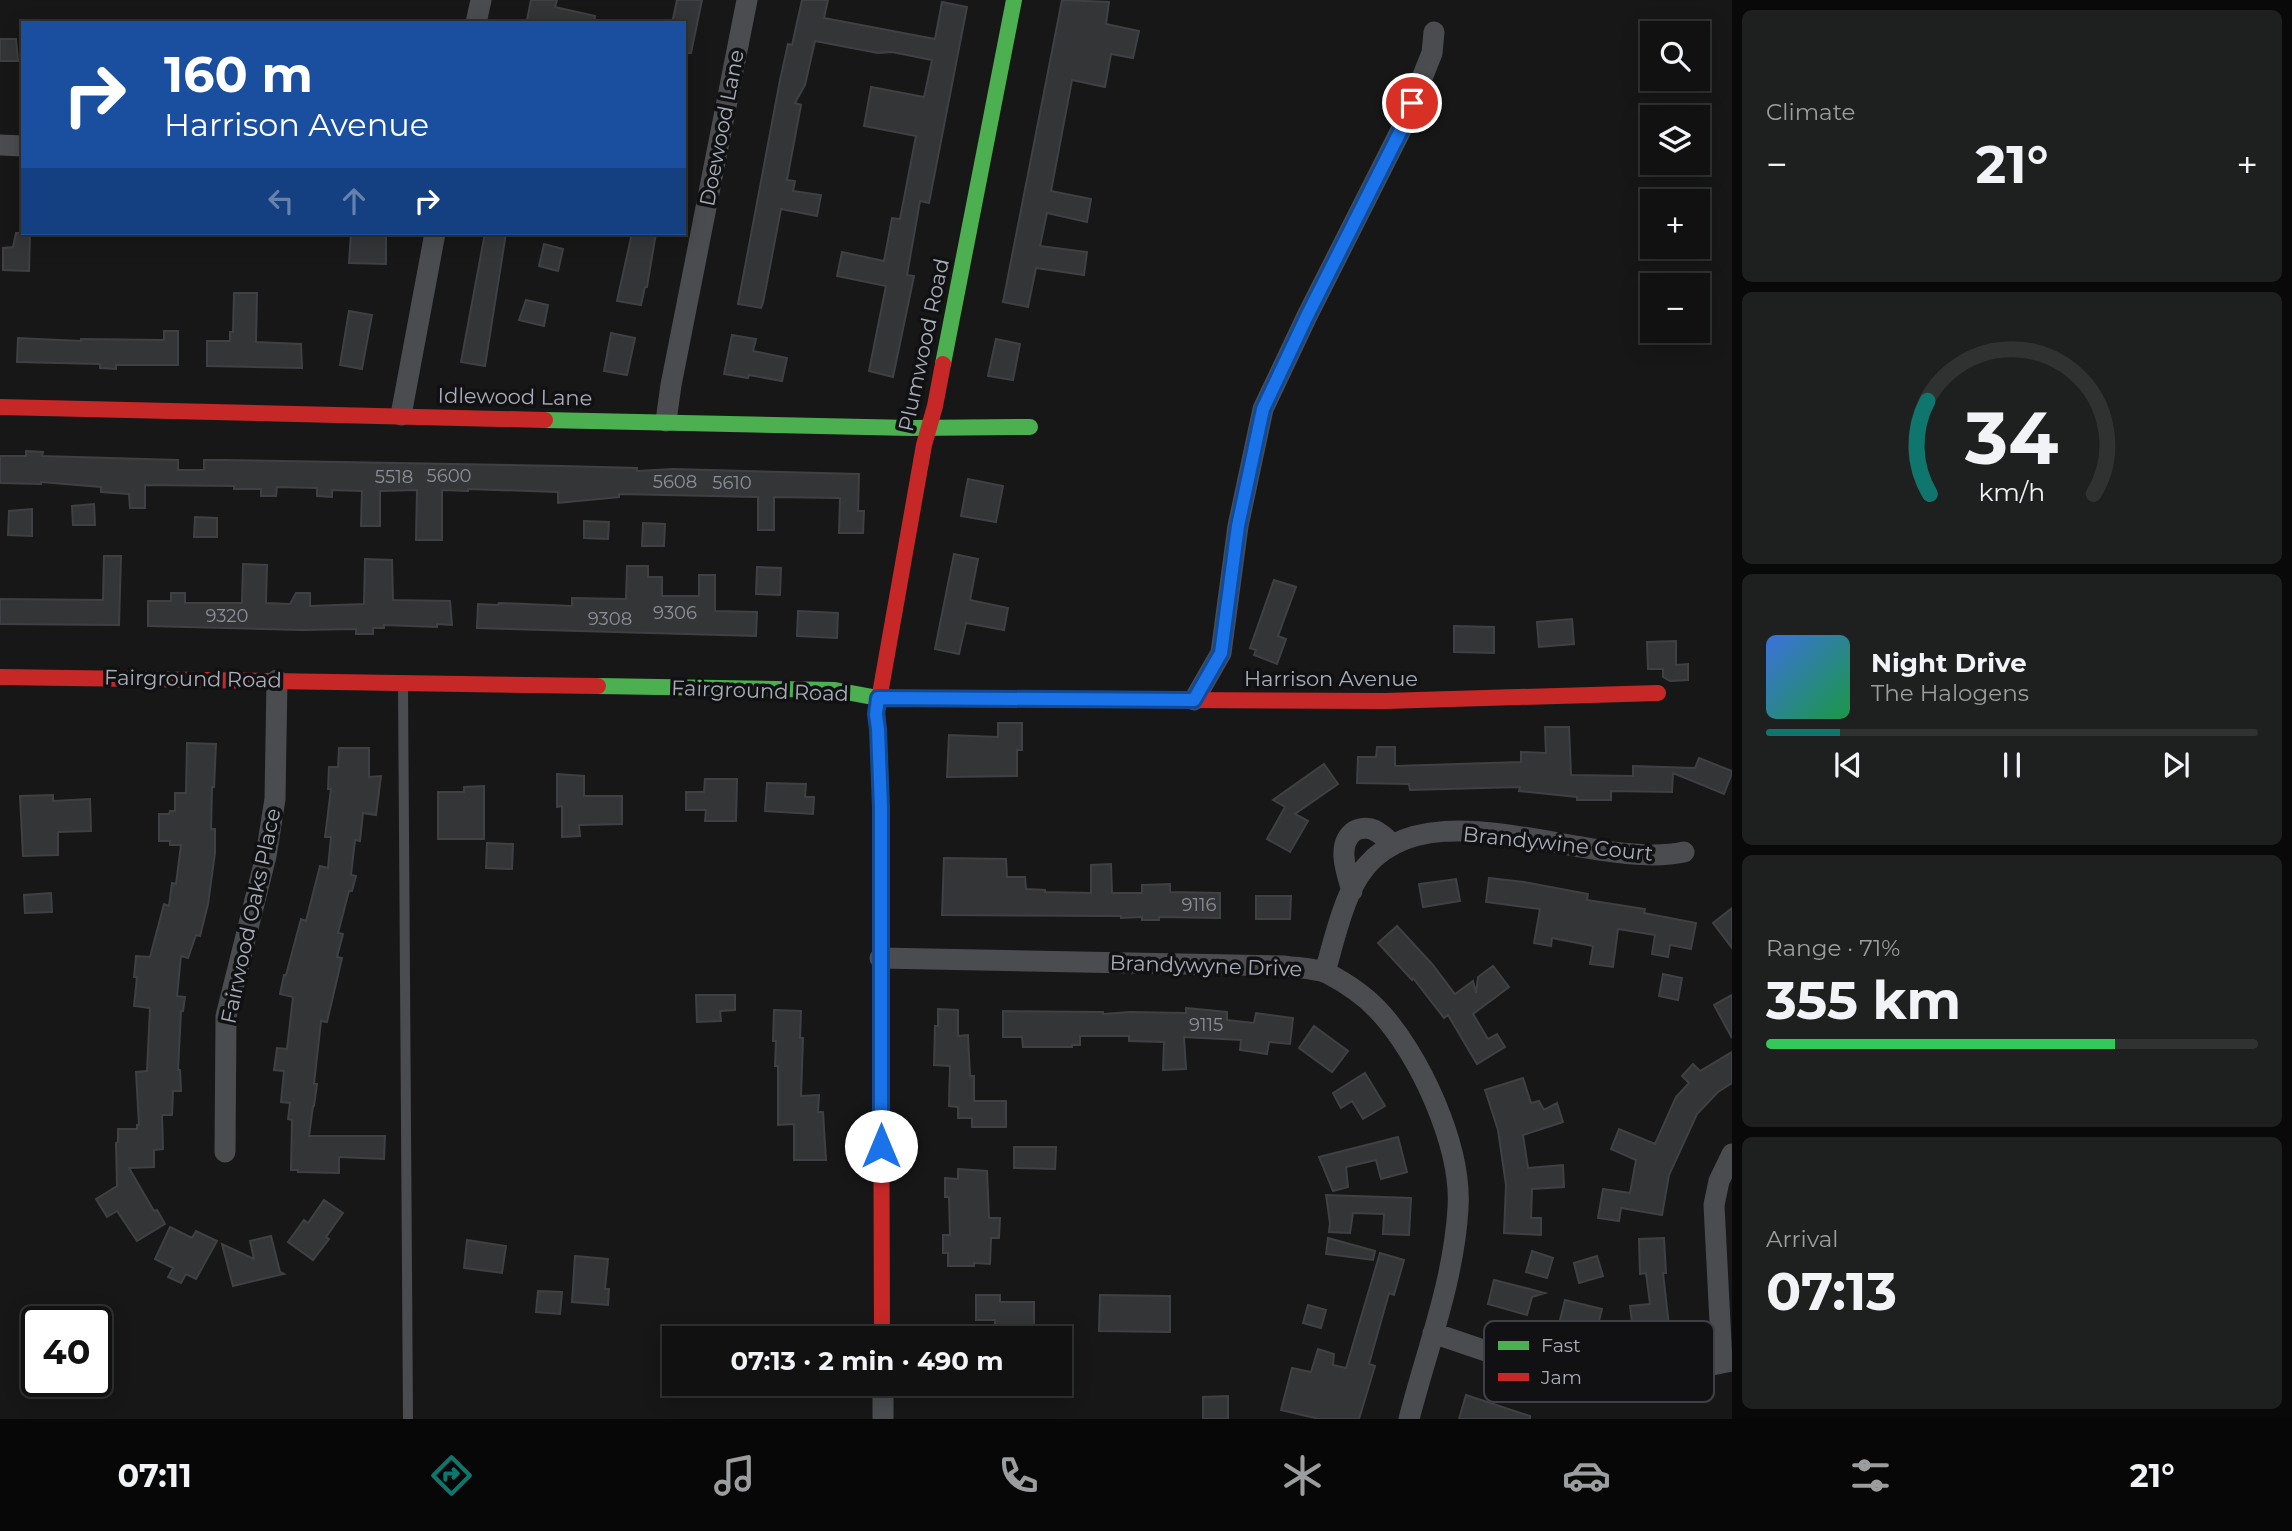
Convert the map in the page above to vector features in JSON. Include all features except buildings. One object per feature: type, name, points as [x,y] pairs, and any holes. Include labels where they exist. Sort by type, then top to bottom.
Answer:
[{"type":"street","points":[[476,21],[481,0]]},
{"type":"street","name":"Doewood Lane","points":[[666,421],[747,0]]},
{"type":"street","name":"Plumwood Road","points":[[878,698],[1014,0]]},
{"type":"street","points":[[1194,700],[1221,653],[1238,526],[1263,409],[1402,128],[1432,54],[1434,32]]},
{"type":"street","points":[[0,145],[21,146]]},
{"type":"street","points":[[401,415],[435,235]]},
{"type":"street","name":"Idlewood Lane","points":[[0,407],[1030,427]]},
{"type":"street","name":"Fairground Road","points":[[0,677],[835,690],[878,698],[876,714],[881,808],[882,1326]]},
{"type":"street","name":"Fairwood Oaks Place","points":[[225,1152],[226,1016],[266,856],[274,810],[277,680]]},
{"type":"street","name":"Harrison Avenue","points":[[878,698],[1385,701],[1658,693]]},
{"type":"street","points":[[1352,891],[1343,850],[1350,834],[1359,829],[1372,829],[1392,844]]},
{"type":"street","name":"Brandywine Court","points":[[1325,972],[1359,876],[1372,860],[1406,837],[1444,832],[1475,832],[1626,854],[1654,856],[1684,852]]},
{"type":"street","name":"Brandywyne Drive","points":[[880,958],[1285,966],[1325,972],[1379,1011],[1403,1042],[1422,1075],[1445,1126],[1455,1160],[1458,1206],[1455,1239],[1409,1419]]},
{"type":"street","points":[[1727,1362],[1714,1205],[1719,1181],[1732,1154]]},
{"type":"street","points":[[1433,1333],[1484,1350]]},
{"type":"street","points":[[883,1396],[883,1419]]},
{"type":"lane","points":[[403,682],[408,1419]]},
{"type":"traffic: fast","points":[[943,364],[1014,0]]},
{"type":"traffic: fast","points":[[545,420],[911,428],[1030,427]]},
{"type":"traffic: fast","points":[[598,686],[835,690],[878,698],[1005,699]]},
{"type":"traffic: fast","points":[[877,711],[881,808],[881,1018]]},
{"type":"traffic: jam","points":[[877,711],[924,445],[943,364]]},
{"type":"traffic: jam","points":[[0,407],[545,420]]},
{"type":"traffic: jam","points":[[0,677],[598,686]]},
{"type":"traffic: jam","points":[[1005,699],[1385,701],[1658,693]]},
{"type":"traffic: jam","points":[[881,1018],[882,1326]]},
{"type":"route","points":[[881,1146],[881,808],[876,714],[878,698],[1194,700],[1221,653],[1238,526],[1263,409],[1412,103]]}]
